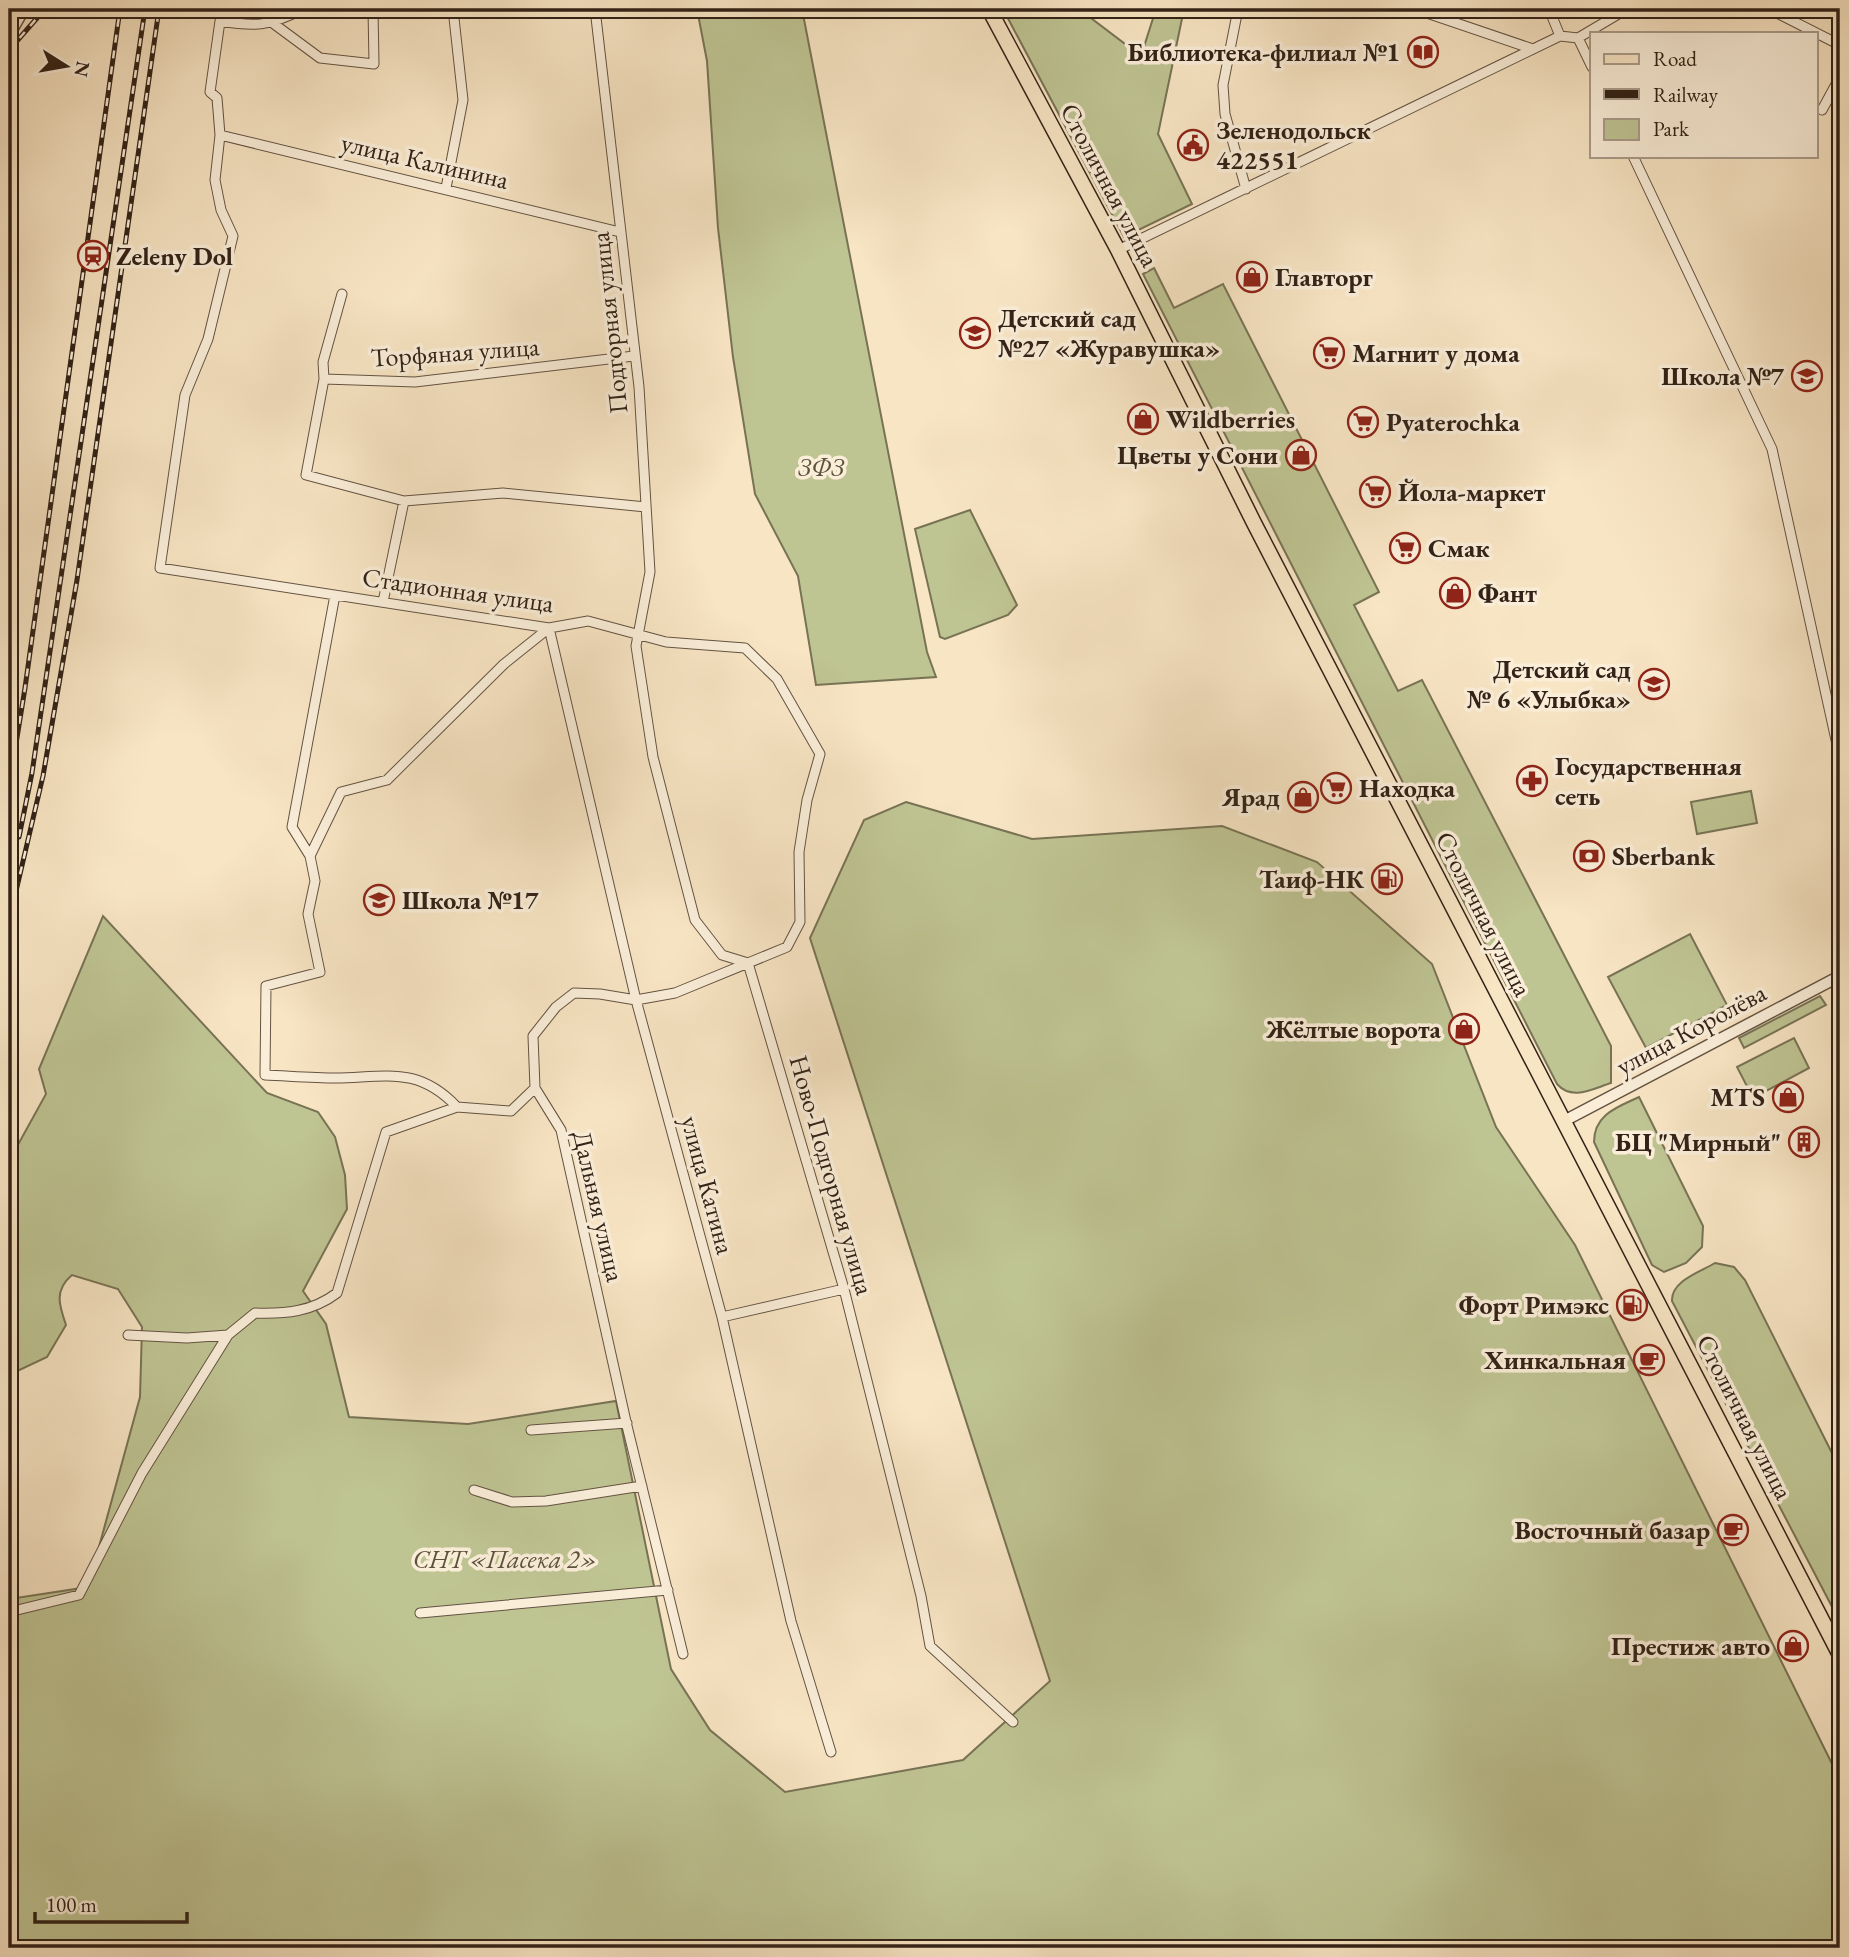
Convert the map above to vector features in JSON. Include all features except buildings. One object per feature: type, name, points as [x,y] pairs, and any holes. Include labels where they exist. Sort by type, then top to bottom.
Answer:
[{"type":"main road","name":"Столичная улица","points":[[989,9],[1118,250],[1266,547],[1840,1655]]},
{"type":"street","points":[[9,43],[12,30],[24,9]]},
{"type":"street","points":[[220,135],[217,97],[210,92],[220,21],[254,26],[274,23],[303,9]]},
{"type":"street","points":[[274,23],[320,58],[374,64],[373,9]]},
{"type":"street","points":[[446,188],[463,100],[453,9]]},
{"type":"street","name":"Подгорная улица","points":[[595,9],[635,356],[646,507],[650,572],[639,633]]},
{"type":"street","points":[[1238,9],[1223,85],[1225,114],[1247,189]]},
{"type":"street","points":[[1415,9],[1533,49]]},
{"type":"street","points":[[1549,9],[1560,36]]},
{"type":"street","points":[[1118,250],[1560,36],[1578,38],[1627,9]]},
{"type":"street","points":[[1769,9],[1814,32]]},
{"type":"street","points":[[1818,34],[1840,45]]},
{"type":"street","points":[[1578,38],[1590,63]]},
{"type":"street","points":[[1822,110],[1840,77]]},
{"type":"street","name":"улица Калинина","points":[[220,135],[620,232]]},
{"type":"street","name":"Стадионная улица","points":[[220,135],[215,180],[221,210],[233,236],[208,339],[185,395],[160,568],[549,628],[588,621],[666,642],[745,648],[777,680],[820,754]]},
{"type":"street","points":[[1634,158],[1772,449],[1840,758]]},
{"type":"street","name":"Торфяная улица","points":[[342,295],[323,362],[324,379],[415,382],[635,356]]},
{"type":"street","points":[[324,379],[306,475],[404,501],[503,493],[646,507]]},
{"type":"street","points":[[383,602],[404,501]]},
{"type":"street","points":[[335,595],[292,827],[310,856],[315,881],[308,914],[320,972],[265,986],[265,1074],[336,1077],[393,1073],[439,1088],[457,1107]]},
{"type":"street","points":[[310,856],[341,792],[387,780],[504,663],[549,628]]},
{"type":"street","name":"улица Катина","points":[[549,628],[636,1000],[722,1317],[791,1622],[831,1752]]},
{"type":"street","points":[[639,633],[636,646],[653,757],[695,920],[722,955],[748,963]]},
{"type":"street","name":"Дальняя улица","points":[[684,1654],[627,1423],[561,1130],[535,1088],[533,1036],[556,1007],[574,993],[600,993],[636,1000],[675,993],[787,947],[800,922],[799,852],[807,800],[820,754]]},
{"type":"street","name":"Ново-Подгорная улица","points":[[748,963],[844,1289],[921,1596],[930,1646],[1013,1722]]},
{"type":"street","name":"улица Королёва","points":[[1564,1121],[1840,976]]},
{"type":"street","points":[[9,1612],[79,1595],[142,1473],[228,1335],[255,1313],[288,1315],[325,1302],[337,1293],[386,1132],[457,1107],[511,1111],[535,1088]]},
{"type":"street","points":[[722,1317],[844,1289]]},
{"type":"street","points":[[128,1335],[187,1338],[228,1335]]},
{"type":"street","points":[[531,1430],[627,1423]]},
{"type":"street","points":[[474,1490],[512,1502],[546,1501],[642,1486]]},
{"type":"street","points":[[420,1613],[668,1590]]},
{"type":"green space","name":"ЗФЗ","points":[[697,9],[802,9],[927,652],[936,677],[816,685],[798,576],[755,494],[733,357],[718,228],[707,61]]},
{"type":"green space","points":[[1003,9],[1079,9],[1141,56],[1156,9],[1184,9],[1158,134],[1192,204],[1124,237]]},
{"type":"green space","points":[[1154,268],[1174,308],[1223,284],[1379,592],[1354,605],[1398,691],[1422,680],[1611,1046],[1611,1083],[1576,1093],[1557,1084],[1143,274]]},
{"type":"green space","points":[[970,510],[1017,605],[1008,615],[945,639],[940,637],[915,529]]},
{"type":"green space","points":[[1751,791],[1757,823],[1697,834],[1691,802]]},
{"type":"green space","name":"СНТ «Пасека 2»","points":[[906,802],[1032,839],[1222,826],[1317,862],[1432,964],[1496,1127],[1575,1245],[1840,1780],[1840,1948],[9,1948],[9,1599],[88,1587],[140,1397],[142,1327],[118,1289],[72,1275],[60,1292],[61,1311],[66,1325],[47,1357],[9,1375],[9,1161],[46,1094],[39,1069],[103,916],[267,1093],[318,1112],[335,1137],[345,1175],[347,1209],[303,1291],[326,1324],[349,1417],[468,1424],[616,1401],[671,1669],[710,1730],[785,1792],[963,1760],[1050,1681],[810,938],[864,820]]},
{"type":"green space","points":[[1690,934],[1727,1005],[1646,1048],[1608,977]]},
{"type":"green space","points":[[1820,996],[1826,1005],[1744,1048],[1739,1038]]},
{"type":"green space","points":[[1794,1038],[1809,1068],[1753,1098],[1737,1067]]},
{"type":"green space","points":[[1639,1097],[1703,1226],[1702,1247],[1686,1263],[1664,1272],[1652,1265],[1594,1142],[1595,1132],[1603,1118]]},
{"type":"green space","points":[[1715,1263],[1734,1267],[1745,1280],[1840,1469],[1840,1622],[1672,1301],[1676,1288],[1681,1283]]},
{"type":"railway","points":[[9,50],[45,9]]},
{"type":"railway","points":[[9,787],[120,9]]},
{"type":"railway","points":[[19,837],[32,773],[145,9]]},
{"type":"railway","points":[[9,921],[43,776],[77,580],[159,9]]},
{"type":"railway","points":[[9,849],[14,822]]},
{"type":"place","name":"Библиотека-филиал №1","points":[[1423,52]]},
{"type":"place","name":"Зеленодольск 422551","points":[[1193,145]]},
{"type":"place","name":"Zeleny Dol","points":[[93,256]]},
{"type":"place","name":"Главторг","points":[[1252,277]]},
{"type":"place","name":"Детский сад №27 «Журавушка»","points":[[975,333]]},
{"type":"place","name":"Магнит у дома","points":[[1329,353]]},
{"type":"place","name":"Школа №7","points":[[1807,376]]},
{"type":"place","name":"Wildberries","points":[[1143,419]]},
{"type":"place","name":"Pyaterochka","points":[[1363,422]]},
{"type":"place","name":"Цветы у Сони","points":[[1301,455]]},
{"type":"place","name":"Йола-маркет","points":[[1375,492]]},
{"type":"place","name":"Смак","points":[[1405,548]]},
{"type":"place","name":"Фант","points":[[1455,593]]},
{"type":"place","name":"Детский сад № 6 «Улыбка»","points":[[1654,684]]},
{"type":"place","name":"Государственная сеть","points":[[1532,781]]},
{"type":"place","name":"Находка","points":[[1336,788]]},
{"type":"place","name":"Ярад","points":[[1303,797]]},
{"type":"place","name":"Sberbank","points":[[1589,856]]},
{"type":"place","name":"Таиф-НК","points":[[1387,879]]},
{"type":"place","name":"Школа №17","points":[[379,900]]},
{"type":"place","name":"Жёлтые ворота","points":[[1464,1029]]},
{"type":"place","name":"MTS","points":[[1788,1097]]},
{"type":"place","name":"БЦ \"Мирный\"","points":[[1804,1142]]},
{"type":"place","name":"Форт Римэкс","points":[[1632,1305]]},
{"type":"place","name":"Хинкальная","points":[[1649,1360]]},
{"type":"place","name":"Восточный базар","points":[[1733,1530]]},
{"type":"place","name":"Престиж авто","points":[[1793,1646]]}]
